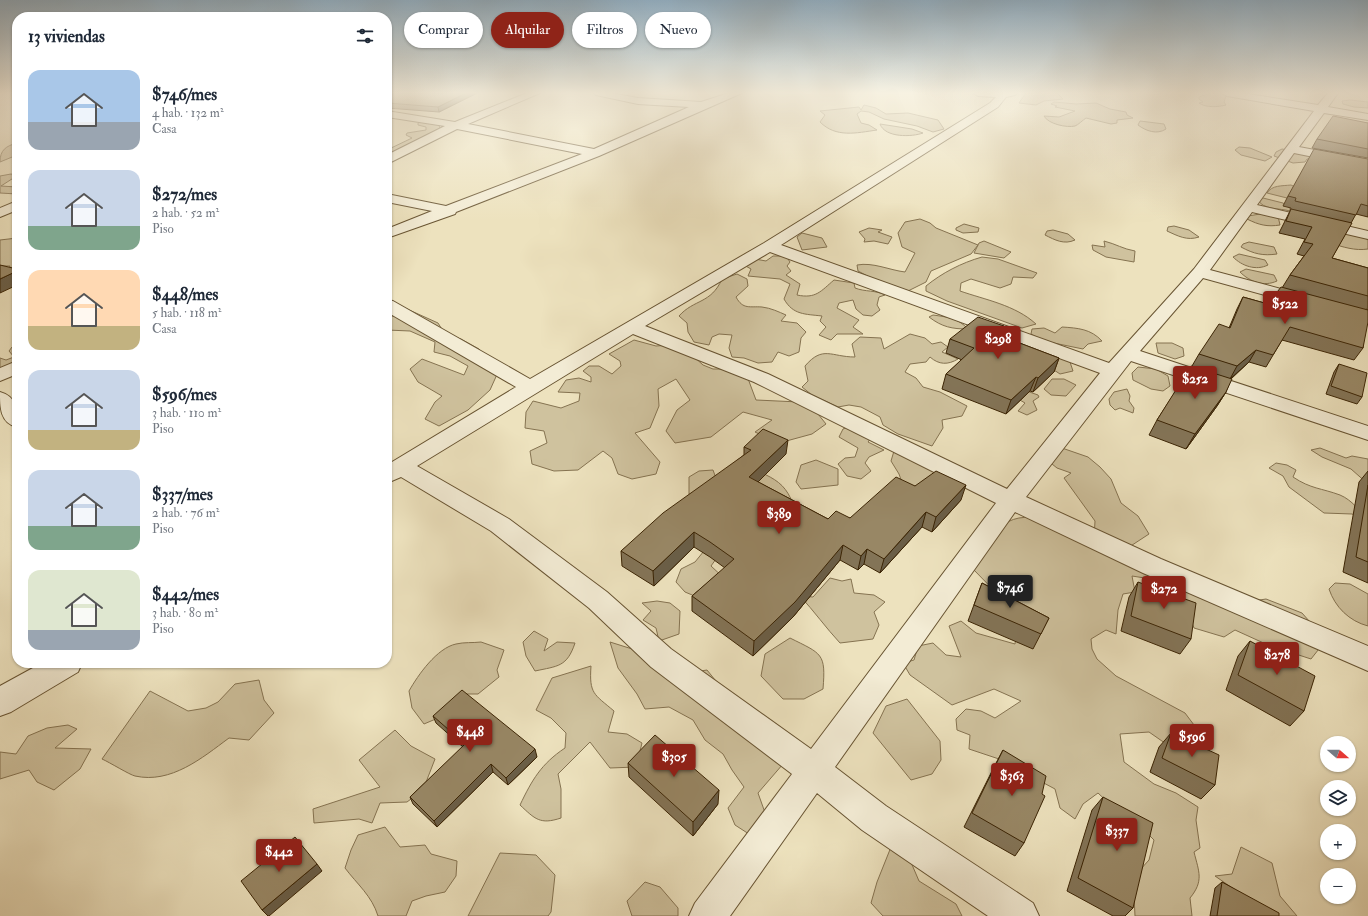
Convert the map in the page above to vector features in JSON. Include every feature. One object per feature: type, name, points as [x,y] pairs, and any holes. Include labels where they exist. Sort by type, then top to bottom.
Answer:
[{"type":"street","points":[[392,157],[435,136]]},
{"type":"street","points":[[509,136],[595,153]]},
{"type":"street","points":[[392,232],[451,211],[634,136]]},
{"type":"street","points":[[394,471],[530,387],[769,246],[945,136]]},
{"type":"street","points":[[708,916],[1011,500],[1112,371],[1200,272],[1301,136]]},
{"type":"street","points":[[1291,149],[1368,164]]},
{"type":"street","points":[[392,199],[451,211]]},
{"type":"street","points":[[392,230],[416,212],[416,205]]},
{"type":"street","points":[[0,213],[12,207]]},
{"type":"street","points":[[1248,207],[1368,235]]},
{"type":"street","points":[[769,246],[1112,371]]},
{"type":"street","points":[[1200,272],[1322,306]]},
{"type":"street","points":[[392,308],[530,387]]},
{"type":"street","points":[[631,328],[708,356],[761,378],[1011,500],[1152,566],[1368,659]]},
{"type":"street","points":[[1127,354],[1368,433]]},
{"type":"street","points":[[0,375],[12,369]]},
{"type":"street","points":[[0,398],[12,415]]},
{"type":"street","points":[[394,471],[500,525],[598,600],[661,658],[814,771],[874,818],[1020,916]]},
{"type":"street","points":[[0,702],[59,668]]},
{"type":"shaded area","points":[[407,136],[440,136],[392,155],[392,148],[412,138]]},
{"type":"shaded area","points":[[12,145],[12,157],[0,162],[2,152]]},
{"type":"shaded area","points":[[1239,147],[1250,148],[1272,157],[1265,161],[1241,155],[1235,150]]},
{"type":"shaded area","points":[[1282,149],[1318,155],[1317,160],[1307,159],[1305,162],[1293,163],[1274,156],[1276,152]]},
{"type":"shaded area","points":[[12,174],[12,179],[1,186],[12,187],[12,194],[0,193],[0,176]]},
{"type":"shaded area","points":[[1291,185],[1304,191],[1303,202],[1267,193],[1274,187]]},
{"type":"shaded area","points":[[1263,198],[1283,203],[1290,208],[1290,211],[1264,206],[1258,200]]},
{"type":"shaded area","points":[[1266,213],[1278,216],[1280,225],[1263,225],[1247,219],[1248,216]]},
{"type":"shaded area","points":[[920,219],[930,223],[936,228],[978,245],[971,254],[931,271],[926,282],[906,292],[877,281],[858,271],[857,265],[863,264],[875,265],[905,272],[915,253],[902,247],[898,233],[905,222]]},
{"type":"shaded area","points":[[964,224],[979,228],[978,232],[963,233],[956,230],[956,228]]},
{"type":"shaded area","points":[[1174,226],[1189,230],[1199,237],[1187,238],[1167,231],[1168,227]]},
{"type":"shaded area","points":[[869,228],[882,230],[878,232],[892,237],[888,244],[874,241],[864,242],[865,239],[859,232]]},
{"type":"shaded area","points":[[1053,230],[1068,234],[1075,240],[1063,242],[1045,235],[1047,231]]},
{"type":"shaded area","points":[[1337,231],[1362,235],[1368,240],[1368,249],[1354,249],[1330,243]]},
{"type":"shaded area","points":[[802,233],[822,238],[827,247],[802,250],[797,237]]},
{"type":"shaded area","points":[[12,239],[12,272],[8,270],[10,266],[0,266],[0,240]]},
{"type":"shaded area","points":[[984,241],[1011,252],[1004,258],[974,253],[979,243]]},
{"type":"shaded area","points":[[1104,241],[1135,251],[1134,262],[1106,257],[1093,250],[1092,245],[1105,247]]},
{"type":"shaded area","points":[[1249,242],[1274,247],[1277,254],[1259,254],[1241,247],[1243,244]]},
{"type":"shaded area","points":[[1239,254],[1265,260],[1268,265],[1259,268],[1249,267],[1233,257]]},
{"type":"shaded area","points":[[773,256],[786,256],[790,262],[787,266],[791,271],[786,275],[800,284],[797,295],[814,295],[822,291],[834,280],[854,283],[855,288],[878,292],[885,295],[879,297],[877,305],[880,310],[872,316],[863,315],[856,309],[853,300],[839,303],[837,308],[859,320],[853,327],[863,334],[837,334],[831,340],[819,335],[826,327],[820,321],[822,316],[795,311],[784,299],[790,284],[780,279],[748,276],[751,269],[744,265],[755,259],[766,261]]},
{"type":"shaded area","points":[[982,257],[998,259],[1037,273],[1033,278],[1013,277],[1011,284],[1000,288],[971,279],[961,283],[960,291],[1010,308],[1028,317],[1036,324],[1022,328],[947,301],[926,291],[926,286],[945,273],[959,265]]},
{"type":"shaded area","points":[[1246,269],[1274,275],[1277,281],[1267,284],[1253,281],[1240,272]]},
{"type":"shaded area","points":[[737,274],[747,279],[748,286],[736,297],[741,304],[744,306],[772,309],[786,315],[781,321],[797,323],[806,332],[801,338],[799,352],[789,356],[778,352],[772,362],[758,363],[744,358],[732,357],[729,348],[732,335],[719,334],[712,337],[709,345],[694,342],[688,332],[687,323],[679,316],[690,307],[713,293],[722,279]]},
{"type":"shaded area","points":[[392,302],[438,323],[445,334],[461,339],[479,349],[499,370],[490,390],[468,410],[439,426],[425,419],[435,402],[442,396],[418,382],[410,369],[422,359],[464,375],[468,366],[450,356],[434,352],[435,342],[410,331],[392,330],[392,316],[396,315],[392,314]]},
{"type":"shaded area","points":[[933,315],[948,317],[956,320],[968,329],[957,329],[943,325],[929,317]]},
{"type":"shaded area","points":[[1062,327],[1089,332],[1102,341],[1088,344],[1083,349],[1044,341],[1031,334],[1032,329],[1044,328],[1055,333]]},
{"type":"shaded area","points":[[910,334],[925,338],[932,344],[941,342],[948,347],[942,352],[958,359],[947,363],[940,363],[930,357],[926,362],[910,364],[905,372],[916,378],[923,387],[940,392],[967,406],[962,416],[942,420],[943,428],[932,446],[898,434],[883,425],[880,417],[861,407],[849,405],[838,407],[812,395],[802,387],[808,381],[805,366],[817,356],[828,354],[855,357],[852,344],[860,337],[881,338],[884,349]]},
{"type":"shaded area","points":[[634,340],[656,346],[670,345],[691,354],[703,365],[713,369],[732,369],[747,376],[756,400],[799,402],[814,409],[826,424],[812,434],[779,443],[755,432],[772,420],[743,412],[711,437],[675,443],[666,431],[677,410],[690,400],[676,379],[658,389],[659,406],[650,428],[635,433],[660,462],[656,474],[632,479],[618,474],[612,458],[603,451],[578,470],[554,471],[532,464],[530,451],[547,443],[544,431],[525,428],[526,412],[533,401],[561,408],[579,401],[580,393],[558,392],[566,380],[579,378],[591,382],[591,377],[583,371],[589,366],[599,366],[612,374],[621,366],[620,361],[609,354]]},
{"type":"shaded area","points":[[1156,343],[1172,343],[1183,348],[1184,356],[1175,359],[1158,353]]},
{"type":"shaded area","points":[[12,347],[12,355],[9,351]]},
{"type":"shaded area","points":[[1061,357],[1070,362],[1073,371],[1060,374],[1048,366]]},
{"type":"shaded area","points":[[0,358],[6,360],[12,358],[12,367],[0,372]]},
{"type":"shaded area","points":[[1138,367],[1156,369],[1168,376],[1170,386],[1163,391],[1151,389],[1133,380],[1132,373]]},
{"type":"shaded area","points":[[1052,379],[1064,379],[1076,385],[1066,396],[1051,395],[1044,389]]},
{"type":"shaded area","points":[[1021,389],[1038,395],[1039,397],[1033,401],[1037,410],[1027,415],[1018,411],[1025,403],[1013,396]]},
{"type":"shaded area","points":[[1127,389],[1130,396],[1129,401],[1134,408],[1133,413],[1120,408],[1115,410],[1110,405],[1109,399],[1114,392]]},
{"type":"shaded area","points":[[861,421],[875,433],[868,442],[884,450],[869,457],[865,463],[871,471],[861,479],[847,476],[838,464],[845,458],[855,457],[858,448],[839,437],[843,429]]},
{"type":"shaded area","points":[[1059,447],[1088,457],[1100,467],[1111,479],[1121,503],[1138,516],[1149,534],[1120,553],[1135,563],[1151,579],[1132,576],[1135,592],[1123,594],[1118,610],[1116,634],[1106,630],[1091,639],[1092,649],[1097,659],[1116,676],[1185,713],[1206,741],[1205,756],[1182,755],[1149,732],[1120,734],[1124,762],[1154,784],[1176,793],[1198,807],[1196,820],[1200,848],[1194,852],[1199,871],[1199,881],[1190,898],[1192,916],[1135,916],[1134,895],[1139,871],[1149,860],[1154,840],[1136,822],[1116,810],[1098,793],[1083,804],[1075,819],[1060,808],[1055,789],[999,759],[969,749],[970,735],[957,730],[956,719],[966,709],[981,711],[995,718],[1021,701],[994,689],[952,705],[910,675],[903,663],[914,660],[918,646],[933,643],[946,655],[961,657],[949,626],[961,621],[976,633],[1015,644],[1019,616],[972,568],[992,538],[1003,525],[1013,519],[1025,517],[1037,518],[1061,525],[1094,539],[1095,521],[1064,478],[1071,473],[1057,468],[1047,460]]},
{"type":"shaded area","points":[[1320,448],[1346,458],[1352,456],[1368,459],[1368,484],[1351,469],[1322,457],[1311,450]]},
{"type":"shaded area","points":[[894,451],[931,468],[937,476],[930,486],[904,488],[899,474],[891,461]]},
{"type":"shaded area","points":[[816,460],[838,469],[838,485],[801,489],[796,482],[801,465]]},
{"type":"shaded area","points":[[1276,463],[1287,465],[1296,470],[1293,477],[1305,484],[1344,497],[1356,506],[1368,521],[1352,514],[1324,513],[1289,487],[1283,476],[1269,468]]},
{"type":"shaded area","points":[[713,470],[717,481],[701,497],[689,494],[689,477],[699,471]]},
{"type":"shaded area","points":[[760,472],[775,480],[785,489],[791,499],[788,506],[747,498]]},
{"type":"shaded area","points":[[708,546],[721,552],[711,566],[725,579],[697,597],[685,592],[676,582],[681,569],[695,562]]},
{"type":"shaded area","points":[[830,578],[842,581],[851,579],[854,593],[874,595],[885,602],[874,612],[879,625],[873,639],[840,643],[800,596],[813,597]]},
{"type":"shaded area","points":[[1208,582],[1234,604],[1266,599],[1302,613],[1326,640],[1311,659],[1268,645],[1235,630],[1224,637],[1194,628],[1189,615],[1141,584],[1173,591]]},
{"type":"shaded area","points":[[1335,583],[1350,584],[1368,594],[1368,626],[1349,617],[1335,602],[1329,589]]},
{"type":"shaded area","points":[[657,601],[670,603],[680,611],[679,634],[659,641],[656,628],[643,620],[651,611],[642,603]]},
{"type":"shaded area","points":[[534,631],[548,639],[544,651],[557,642],[575,643],[569,657],[561,664],[535,671],[526,656],[523,642]]},
{"type":"shaded area","points":[[790,638],[809,648],[820,656],[824,668],[823,689],[804,699],[783,699],[761,676],[765,654]]},
{"type":"shaded area","points":[[481,642],[504,650],[497,670],[499,677],[478,694],[465,694],[438,718],[424,724],[412,708],[409,691],[417,677],[435,656],[449,647],[459,643]]},
{"type":"shaded area","points":[[610,642],[648,654],[682,674],[707,670],[783,764],[758,793],[768,821],[752,836],[735,825],[728,808],[744,787],[723,754],[705,740],[693,720],[669,707],[645,709],[637,694],[618,668]]},
{"type":"shaded area","points":[[591,666],[591,682],[594,693],[614,711],[608,732],[627,734],[642,743],[636,767],[610,768],[590,742],[558,774],[561,789],[561,818],[543,821],[534,817],[520,805],[543,766],[565,748],[566,733],[551,718],[536,710],[552,678]]},
{"type":"shaded area","points":[[259,680],[264,700],[274,713],[249,740],[229,738],[208,754],[185,768],[161,776],[135,776],[102,759],[150,691],[188,711],[206,708],[218,702],[235,684]]},
{"type":"shaded area","points":[[907,699],[940,741],[941,760],[932,774],[911,780],[873,733],[886,706]]},
{"type":"shaded area","points":[[68,725],[77,729],[55,748],[91,749],[80,769],[54,790],[37,782],[29,770],[0,779],[0,752],[16,754],[28,736],[47,728]]},
{"type":"shaded area","points":[[395,730],[411,746],[435,759],[423,790],[407,802],[380,803],[372,823],[359,819],[314,823],[313,809],[380,787],[359,760]]},
{"type":"shaded area","points":[[385,827],[400,847],[425,845],[431,854],[457,861],[456,876],[445,892],[412,901],[406,916],[378,916],[368,896],[345,868],[358,835]]},
{"type":"shaded area","points":[[891,847],[907,853],[919,881],[956,904],[962,916],[883,916],[871,903],[877,882]]},
{"type":"shaded area","points":[[1241,847],[1272,863],[1280,896],[1297,916],[1273,916],[1215,876],[1232,874]]},
{"type":"shaded area","points":[[500,853],[536,855],[555,875],[551,912],[548,916],[468,916]]},
{"type":"shaded area","points":[[645,882],[660,887],[678,908],[678,916],[632,916],[627,901]]},
{"type":"building","points":[[1319,136],[1368,136],[1368,149],[1317,139]]},
{"type":"building","points":[[1314,149],[1368,159],[1368,206],[1361,204],[1356,215],[1295,201],[1296,198],[1288,196]]},
{"type":"building","points":[[1291,209],[1352,223],[1332,258],[1368,268],[1368,296],[1290,275],[1313,244],[1304,242],[1312,227],[1286,221]]},
{"type":"building","points":[[0,265],[12,268],[12,273],[0,279]]},
{"type":"building","points":[[1281,287],[1368,310],[1368,322],[1363,348],[1290,327],[1273,355],[1256,350],[1237,366],[1199,354],[1219,324],[1230,328],[1243,297],[1268,304]]},
{"type":"building","points":[[978,317],[1004,326],[996,334],[1059,358],[1038,378],[1036,377],[1011,400],[946,374],[974,348],[950,339]]},
{"type":"building","points":[[1339,364],[1367,373],[1362,397],[1331,386]]},
{"type":"building","points":[[1191,366],[1232,379],[1226,392],[1195,434],[1157,420]]},
{"type":"building","points":[[763,429],[788,440],[749,477],[828,519],[836,511],[850,518],[896,477],[915,486],[936,471],[966,485],[936,517],[926,512],[884,559],[867,549],[861,556],[843,545],[795,602],[754,641],[692,596],[734,559],[710,542],[694,532],[653,571],[621,551],[663,513],[751,450],[744,447]]},
{"type":"building","points":[[1368,485],[1368,562],[1356,557]]},
{"type":"building","points":[[1138,582],[1196,603],[1191,639],[1131,616]]},
{"type":"building","points":[[982,583],[1049,618],[1041,634],[974,605]]},
{"type":"building","points":[[1250,641],[1315,676],[1304,711],[1238,675]]},
{"type":"building","points":[[462,690],[535,749],[506,778],[491,764],[434,821],[410,797],[465,744],[433,716]]},
{"type":"building","points":[[1171,733],[1219,755],[1215,785],[1162,758]]},
{"type":"building","points":[[655,735],[719,790],[693,822],[628,763]]},
{"type":"building","points":[[1003,750],[1046,776],[1042,794],[1045,796],[1024,843],[972,813]]},
{"type":"building","points":[[1103,797],[1153,823],[1133,908],[1078,878]]},
{"type":"building","points":[[295,837],[317,864],[262,910],[241,881]]},
{"type":"building","points":[[1222,882],[1279,913],[1279,916],[1217,916]]}]
